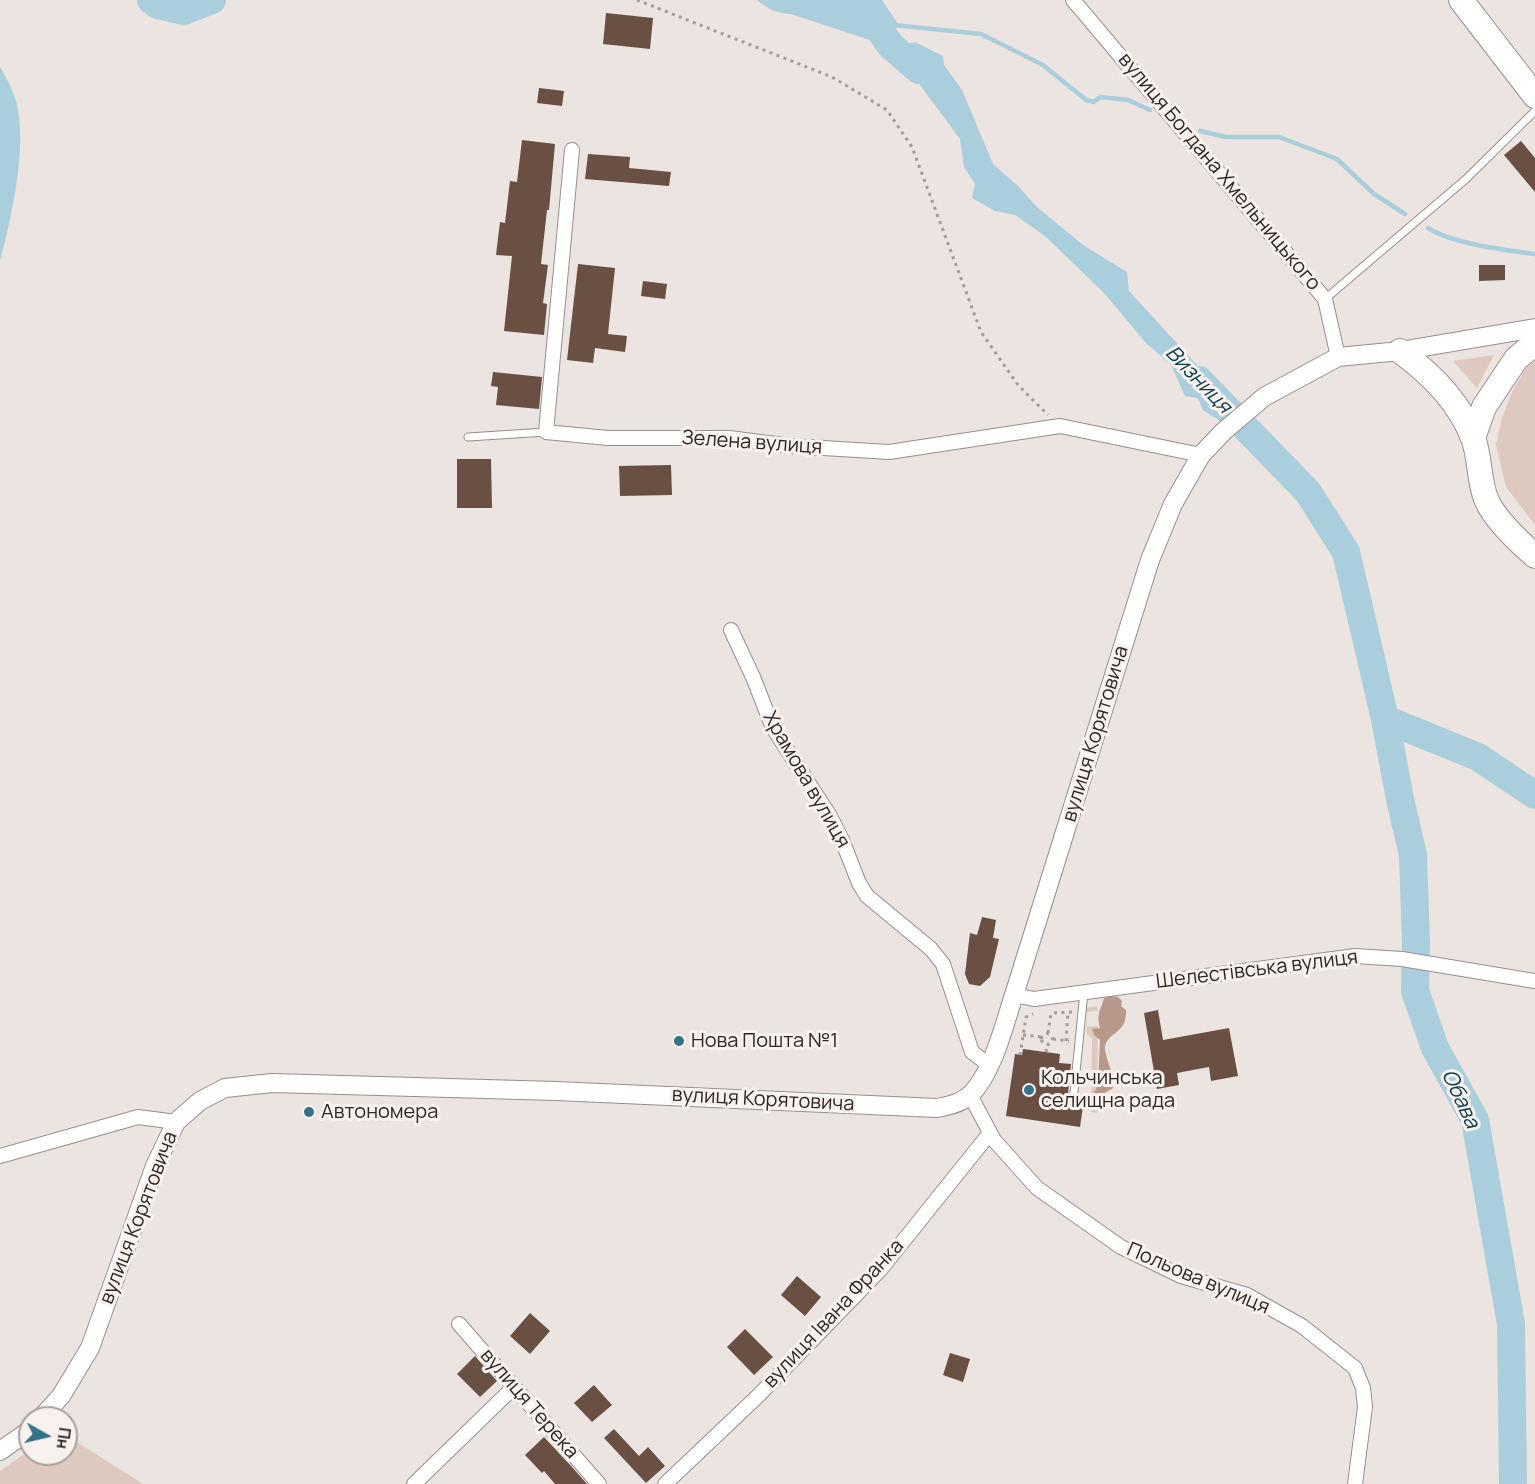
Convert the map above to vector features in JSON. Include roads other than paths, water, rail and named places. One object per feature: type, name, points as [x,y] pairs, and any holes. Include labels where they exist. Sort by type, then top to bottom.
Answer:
[{"type":"highway","points":[[1461,0],[1535,96]]},
{"type":"highway","points":[[1473,438],[1484,407],[1516,359],[1535,343]]},
{"type":"highway","points":[[1400,351],[1422,368],[1455,405],[1473,438],[1486,501],[1513,537],[1535,556]]},
{"type":"main road","points":[[1338,357],[1400,351],[1535,328]]},
{"type":"main road","name":"вулиця Корятовича","points":[[52,1406],[61,1396],[90,1348],[155,1166],[176,1122],[200,1101],[225,1088],[272,1083],[556,1091],[937,1108],[953,1105],[970,1095],[981,1081],[989,1065],[1014,995],[1150,560],[1173,504],[1202,455],[1224,431],[1263,397],[1338,357]]},
{"type":"main road","points":[[0,1451],[18,1438]]},
{"type":"street","name":"вулиця Богдана Хмельницького","points":[[1073,0],[1326,298],[1338,357]]},
{"type":"street","points":[[546,432],[572,150]]},
{"type":"street","name":"Зелена вулиця","points":[[546,432],[608,438],[729,438],[792,446],[889,452],[1060,426],[1202,455]]},
{"type":"street","name":"Храмова вулиця","points":[[731,630],[773,728],[830,816],[859,883],[867,896],[932,949],[943,964],[972,1052],[989,1065]]},
{"type":"street","name":"Шелестівська вулиця","points":[[1014,995],[1034,999],[1355,956],[1402,958],[1535,981]]},
{"type":"street","name":"Польова вулиця","points":[[970,1095],[990,1133],[1037,1188],[1121,1247],[1181,1276],[1247,1295],[1302,1326],[1355,1368],[1363,1388],[1365,1407],[1355,1484]]},
{"type":"street","points":[[0,1156],[138,1117],[176,1122]]},
{"type":"street","name":"вулиця Івана Франка","points":[[665,1484],[758,1396],[880,1270],[990,1133]]},
{"type":"street","name":"вулиця Терека","points":[[459,1324],[599,1484]]},
{"type":"street","points":[[414,1484],[513,1388]]},
{"type":"lane","points":[[1326,298],[1466,179],[1535,111]]},
{"type":"lane","points":[[468,436],[546,432]]},
{"type":"lane","points":[[1073,1102],[1084,992]]},
{"type":"water","points":[[757,0],[882,0],[898,24],[893,38],[879,44],[817,12],[797,14],[777,12]]},
{"type":"water","points":[[915,42],[943,56],[944,65],[962,90],[993,164],[1037,207],[1083,245],[1127,272],[1129,291],[1231,402],[1215,418],[1203,410],[1198,398],[1185,396],[1171,365],[1145,342],[1105,294],[1045,236],[1015,215],[995,211],[972,198],[975,184],[964,167],[960,139],[891,46]]},
{"type":"water","points":[[0,67],[17,104],[20,146],[13,206],[0,261]]},
{"type":"waterway","name":"Визниця","points":[[151,0],[158,5],[184,11],[212,0]]},
{"type":"waterway","name":"Визниця","points":[[793,0],[878,28],[891,46],[919,70]]},
{"type":"waterway","points":[[894,25],[981,34],[1043,65],[1086,100],[1094,102],[1100,97],[1128,100],[1150,110]]},
{"type":"waterway","points":[[1200,131],[1226,137],[1279,137],[1337,159],[1374,194],[1405,214]]},
{"type":"waterway","points":[[1428,228],[1465,242],[1535,254]]},
{"type":"waterway","name":"Визниця","points":[[1199,380],[1308,492],[1346,552],[1385,719],[1478,757],[1535,795]]},
{"type":"waterway","name":"Обава","points":[[1385,719],[1413,855],[1415,991],[1435,1048],[1475,1120],[1511,1324],[1513,1484]]},
{"type":"place","name":"Нова Пошта №1","points":[[679,1041]]},
{"type":"place","name":"Кольчинська селищна рада","points":[[1029,1090]]},
{"type":"place","name":"Автономера","points":[[309,1112]]}]
